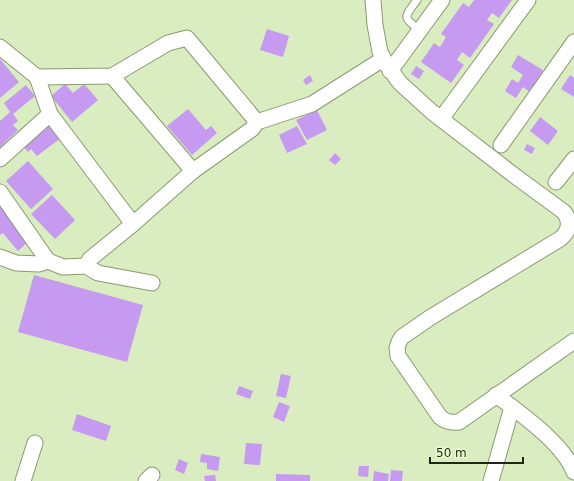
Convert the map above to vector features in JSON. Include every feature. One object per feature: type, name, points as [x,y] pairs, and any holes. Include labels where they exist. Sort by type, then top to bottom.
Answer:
[{"type":"street","points":[[373,0],[375,24],[380,52],[400,83],[432,112],[564,212],[569,221],[568,231],[564,236],[431,317],[402,337],[397,348],[398,356],[440,417],[448,422],[454,423],[459,422],[574,341]]},
{"type":"street","points":[[86,266],[90,259],[193,171],[252,129],[257,122],[312,104],[387,65],[420,30],[442,0]]},
{"type":"street","points":[[441,119],[528,0]]},
{"type":"street","points":[[37,76],[112,76],[168,43],[187,38],[257,122]]},
{"type":"street","points":[[501,145],[574,42]]},
{"type":"street","points":[[0,47],[37,76],[50,114],[132,224]]},
{"type":"street","points":[[112,76],[193,171]]},
{"type":"street","points":[[0,159],[50,114]]},
{"type":"street","points":[[556,182],[574,159]]},
{"type":"street","points":[[0,192],[48,261],[63,267],[86,266],[98,273],[152,283]]},
{"type":"street","points":[[0,257],[16,263],[39,264],[48,261]]},
{"type":"street","points":[[496,395],[534,424],[557,446],[569,461],[574,472]]},
{"type":"street","points":[[491,481],[512,407]]},
{"type":"street","points":[[23,481],[34,443]]},
{"type":"lane","points":[[417,0],[407,13],[407,19],[420,30]]},
{"type":"building","points":[[474,0],[512,0],[499,18],[492,13],[487,20],[494,24],[470,58],[462,52],[457,60],[464,65],[451,83],[421,62],[434,43],[440,47],[446,37],[441,34],[463,3],[469,7]]},
{"type":"building","points":[[267,29],[289,36],[283,57],[260,50]]},
{"type":"building","points":[[518,55],[543,70],[530,92],[523,87],[516,98],[505,91],[512,79],[518,83],[523,75],[511,67]]},
{"type":"building","points":[[0,59],[19,82],[0,98]]},
{"type":"building","points":[[416,66],[424,71],[419,79],[411,74]]},
{"type":"building","points":[[310,75],[313,81],[306,85],[303,80]]},
{"type":"building","points":[[570,75],[574,78],[574,97],[561,89]]},
{"type":"building","points":[[65,84],[73,93],[84,84],[98,100],[72,122],[51,96]]},
{"type":"building","points":[[26,85],[35,96],[13,114],[18,121],[13,125],[18,130],[0,147],[0,121],[10,112],[4,103]]},
{"type":"building","points":[[188,109],[206,130],[211,126],[217,133],[192,155],[167,126]]},
{"type":"building","points":[[317,110],[327,130],[307,140],[296,120]]},
{"type":"building","points":[[540,117],[558,131],[548,145],[530,131]]},
{"type":"building","points":[[48,122],[61,138],[37,156],[31,149],[28,152],[21,144]]},
{"type":"building","points":[[297,126],[307,144],[287,153],[279,135]]},
{"type":"building","points":[[527,144],[535,148],[532,154],[524,150]]},
{"type":"building","points":[[335,153],[341,159],[335,165],[329,160]]},
{"type":"building","points":[[28,161],[53,189],[31,209],[6,181]]},
{"type":"building","points":[[52,195],[75,220],[55,239],[31,214]]},
{"type":"building","points":[[0,200],[32,238],[18,251],[3,233],[0,235]]},
{"type":"building","points":[[34,275],[143,305],[127,362],[18,332]]},
{"type":"building","points":[[281,374],[291,376],[286,398],[276,396]]},
{"type":"building","points":[[239,386],[253,391],[250,399],[236,394]]},
{"type":"building","points":[[279,402],[290,406],[284,422],[273,417]]},
{"type":"building","points":[[77,414],[111,426],[106,441],[72,430]]},
{"type":"building","points":[[246,443],[262,444],[260,465],[244,464]]},
{"type":"building","points":[[201,454],[220,457],[218,471],[207,469],[207,463],[200,462]]},
{"type":"building","points":[[179,459],[188,463],[184,474],[175,470]]},
{"type":"building","points":[[359,466],[369,466],[368,477],[358,476]]},
{"type":"building","points":[[391,470],[403,471],[402,481],[390,481]]},
{"type":"building","points":[[374,471],[389,474],[388,481],[373,481]]},
{"type":"building","points":[[276,474],[310,475],[310,481],[276,481]]},
{"type":"building","points":[[215,475],[216,481],[205,481],[204,476]]}]
